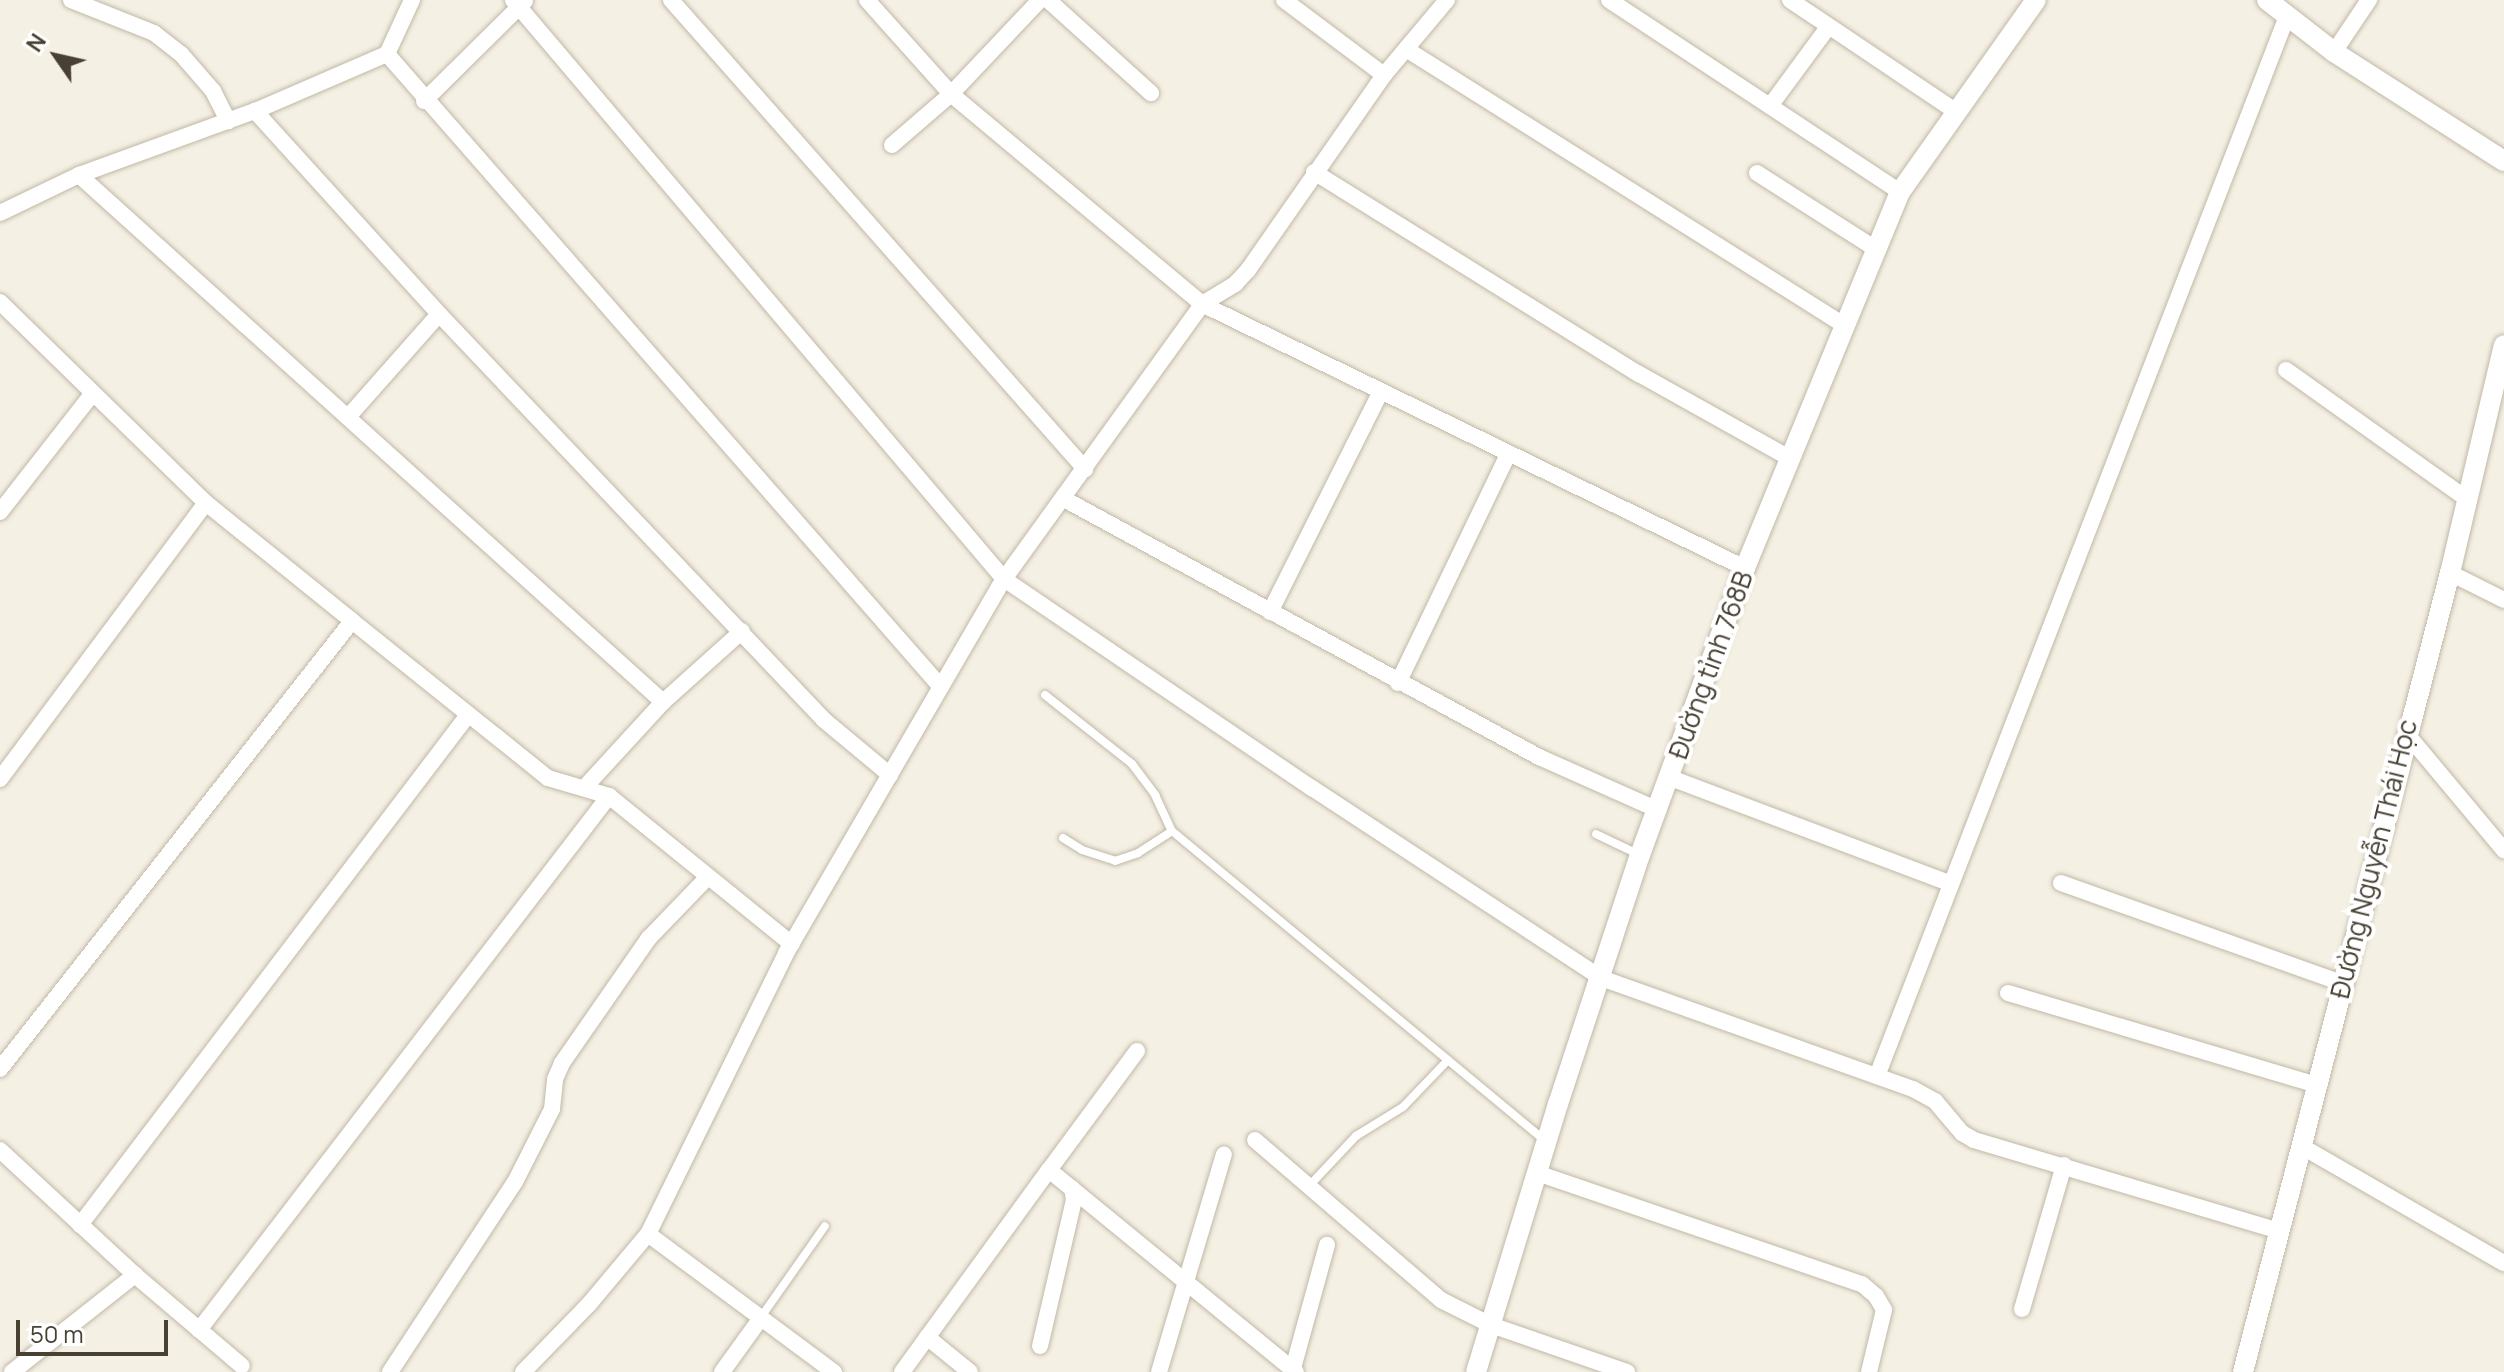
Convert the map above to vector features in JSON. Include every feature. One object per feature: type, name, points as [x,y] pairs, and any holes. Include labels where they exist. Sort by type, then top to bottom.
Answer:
[{"type":"street","points":[[71,0],[154,33],[181,54],[213,91],[228,121]]},
{"type":"street","points":[[0,213],[79,175],[255,111],[387,54],[412,0]]},
{"type":"street","points":[[671,0],[1085,469]]},
{"type":"street","points":[[867,0],[951,94],[1202,304],[1745,568]]},
{"type":"street","points":[[892,145],[951,94],[1040,0]]},
{"type":"street","points":[[1048,0],[1151,93]]},
{"type":"street","points":[[1284,0],[1384,75]]},
{"type":"street","points":[[523,1372],[590,1303],[648,1234],[792,944],[1004,579],[1202,304],[1235,284],[1248,270],[1384,75],[1447,0]]},
{"type":"street","points":[[1609,0],[1900,192]]},
{"type":"street","points":[[1790,0],[1955,111]]},
{"type":"street","name":"Đường tỉnh 768B","points":[[1476,1372],[1547,1141],[1656,809],[1671,778],[1745,568],[1844,325],[1900,192],[2036,0]]},
{"type":"street","points":[[2267,0],[2334,52],[2504,161]]},
{"type":"street","points":[[2334,52],[2369,0]]},
{"type":"street","points":[[424,101],[519,2],[1004,579],[1312,788],[1601,978],[1926,1095],[1962,1133],[1974,1140],[2279,1231]]},
{"type":"street","points":[[1877,1076],[2287,16]]},
{"type":"street","points":[[1770,106],[1829,26]]},
{"type":"street","points":[[1406,49],[1844,325]]},
{"type":"street","points":[[387,54],[424,101],[941,687]]},
{"type":"street","points":[[255,111],[439,314],[824,720],[890,775]]},
{"type":"street","points":[[1314,172],[1639,374],[1791,459]]},
{"type":"street","points":[[1757,173],[1876,249]]},
{"type":"street","points":[[79,175],[663,702]]},
{"type":"street","points":[[0,302],[206,503],[555,783],[585,787],[609,796],[792,944]]},
{"type":"street","points":[[348,417],[439,314]]},
{"type":"street","name":"Đường Nguyễn Thái Học","points":[[2243,1372],[2406,733],[2450,573],[2504,345]]},
{"type":"street","points":[[2286,370],[2467,499]]},
{"type":"street","points":[[1270,612],[1381,391]]},
{"type":"street","points":[[0,512],[93,393]]},
{"type":"street","points":[[1398,683],[1508,454]]},
{"type":"street","points":[[1064,499],[1539,757],[1656,809]]},
{"type":"street","points":[[0,779],[206,503]]},
{"type":"street","points":[[2450,573],[2504,600]]},
{"type":"street","points":[[0,1069],[352,621]]},
{"type":"street","points":[[585,787],[663,702],[742,631]]},
{"type":"street","points":[[80,1225],[468,715]]},
{"type":"street","points":[[2406,733],[2504,850]]},
{"type":"street","points":[[1671,778],[1951,884]]},
{"type":"street","points":[[199,1330],[609,796]]},
{"type":"street","points":[[390,1372],[515,1182],[552,1109],[555,1079],[562,1063],[649,938],[707,878]]},
{"type":"street","points":[[2061,883],[2342,983]]},
{"type":"street","points":[[2008,993],[2316,1085]]},
{"type":"street","points":[[902,1372],[1137,1051]]},
{"type":"street","points":[[1255,1140],[1441,1300],[1491,1325],[1627,1372]]},
{"type":"street","points":[[2301,1146],[2504,1263]]},
{"type":"street","points":[[0,1150],[242,1370]]},
{"type":"street","points":[[1159,1372],[1224,1154]]},
{"type":"street","points":[[2022,1309],[2064,1165]]},
{"type":"street","points":[[1049,1170],[1294,1371],[1327,1245]]},
{"type":"street","points":[[1537,1173],[1862,1284],[1876,1296],[1884,1310],[1869,1372]]},
{"type":"street","points":[[1040,1346],[1074,1200],[1072,1188]]},
{"type":"street","points":[[648,1234],[834,1372]]},
{"type":"street","points":[[12,1372],[135,1275]]},
{"type":"street","points":[[722,1372],[761,1318]]},
{"type":"street","points":[[927,1337],[970,1372]]},
{"type":"lane","points":[[1045,695],[1132,764],[1155,795],[1172,831],[1547,1141]]},
{"type":"lane","points":[[1063,838],[1082,850],[1115,861],[1138,853],[1172,831]]},
{"type":"lane","points":[[1596,834],[1640,855]]},
{"type":"lane","points":[[1309,1186],[1356,1136],[1403,1107],[1448,1060]]},
{"type":"lane","points":[[761,1318],[825,1226]]}]
